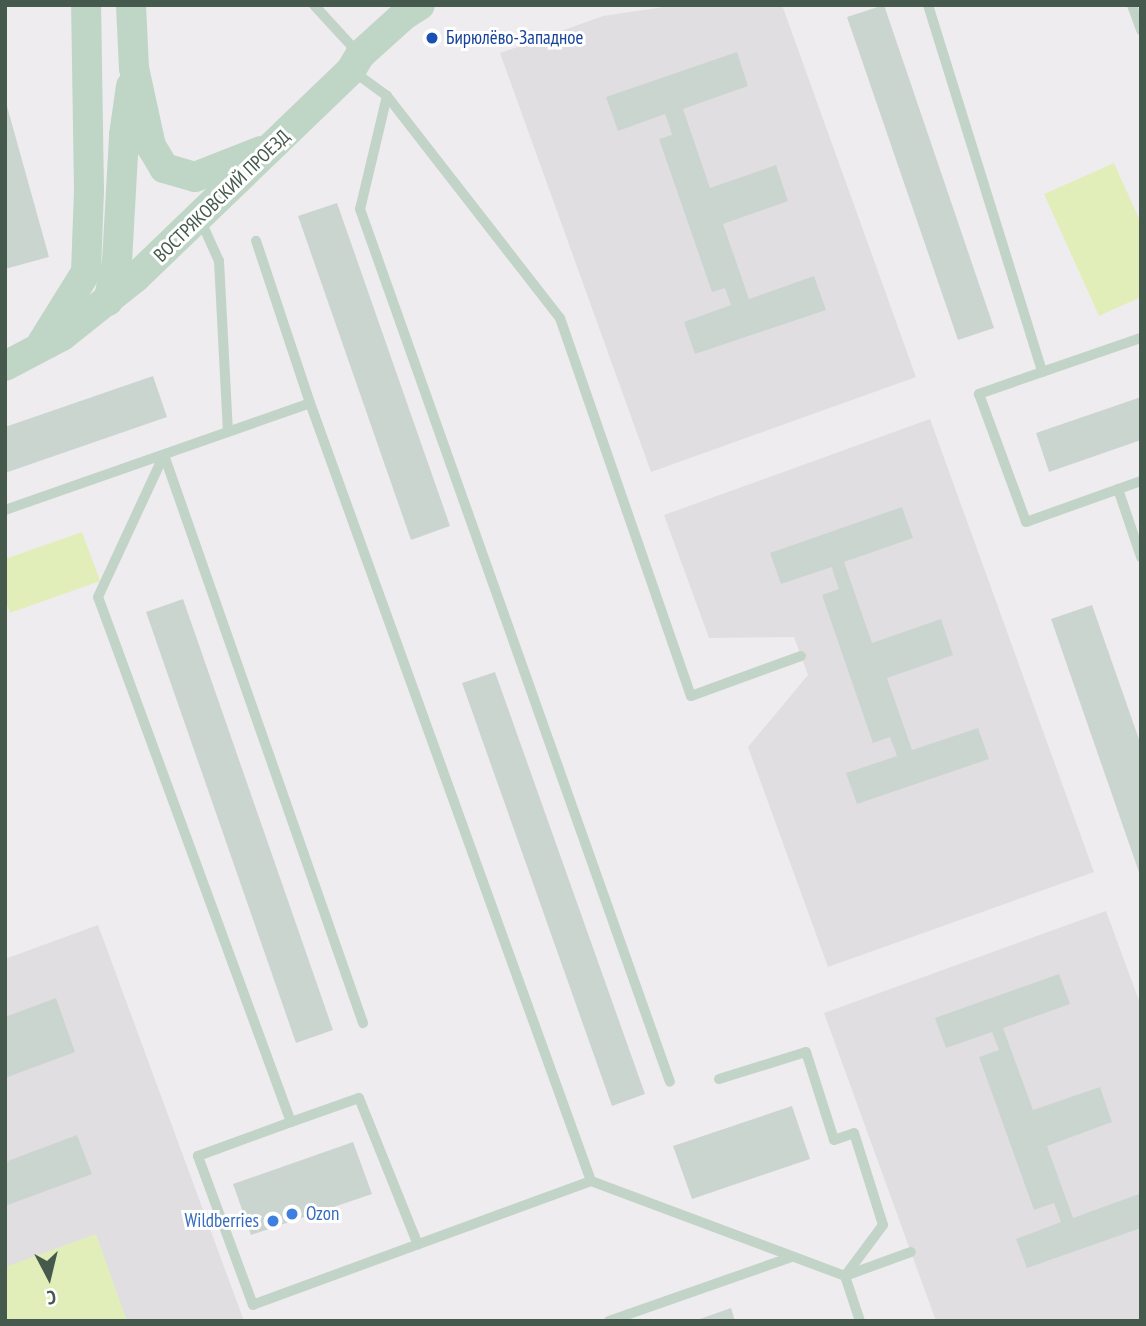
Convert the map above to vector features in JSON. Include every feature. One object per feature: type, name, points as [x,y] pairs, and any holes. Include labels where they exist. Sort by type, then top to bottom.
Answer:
[{"type":"street","points":[[38,349],[86,272],[89,191],[86,5]]},
{"type":"street","points":[[131,5],[134,68],[151,146],[164,168],[195,177],[275,145]]},
{"type":"street","name":"ВОСТРЯКОВСКИЙ ПРОЕЗД","points":[[126,270],[200,219],[403,16],[420,5]]},
{"type":"street","points":[[5,366],[62,336],[108,301],[126,270],[124,135],[134,68]]},
{"type":"street","points":[[89,191],[99,241],[126,270]]},
{"type":"lane","points":[[314,5],[356,63],[387,96],[560,318],[691,696],[801,656]]},
{"type":"lane","points":[[928,5],[1042,372]]},
{"type":"lane","points":[[1132,5],[1141,30]]},
{"type":"lane","points":[[387,96],[360,209],[670,1082]]},
{"type":"lane","points":[[200,219],[219,261],[228,431]]},
{"type":"lane","points":[[256,241],[310,403],[591,1181]]},
{"type":"lane","points":[[1141,338],[979,394],[1026,522],[1141,481]]},
{"type":"lane","points":[[5,510],[310,403]]},
{"type":"lane","points":[[164,455],[363,1023]]},
{"type":"lane","points":[[164,455],[98,597],[291,1122]]},
{"type":"lane","points":[[1118,489],[1141,557]]},
{"type":"lane","points":[[719,1079],[806,1052],[834,1140],[854,1133],[883,1225],[845,1276]]},
{"type":"lane","points":[[418,1245],[359,1098],[198,1156],[253,1305],[418,1245],[591,1181],[845,1276],[911,1252]]},
{"type":"lane","points":[[609,1321],[792,1257]]},
{"type":"lane","points":[[845,1276],[860,1321]]},
{"type":"shaded area","points":[[677,5],[782,5],[916,377],[651,472],[500,53],[603,16]]},
{"type":"shaded area","points":[[930,419],[1094,872],[828,967],[748,747],[808,675],[794,637],[709,638],[664,515]]},
{"type":"shaded area","points":[[1106,911],[1141,1006],[1141,1321],[936,1321],[824,1013]]},
{"type":"shaded area","points":[[98,925],[244,1321],[5,1321],[5,959]]},
{"type":"green space","points":[[1114,163],[1141,223],[1141,297],[1099,316],[1044,194]]},
{"type":"green space","points":[[82,532],[100,581],[10,613],[5,600],[5,559]]},
{"type":"green space","points":[[96,1234],[127,1321],[5,1321],[5,1267]]},
{"type":"building","points":[[884,5],[994,328],[958,340],[847,17]]},
{"type":"building","points":[[737,52],[748,86],[683,109],[710,188],[776,165],[788,201],[723,224],[749,299],[814,276],[826,310],[695,354],[684,322],[731,305],[725,288],[712,292],[659,139],[672,135],[669,125],[665,114],[618,131],[606,97]]},
{"type":"building","points":[[5,99],[49,257],[5,269]]},
{"type":"building","points":[[337,203],[450,526],[411,540],[298,216]]},
{"type":"building","points":[[153,376],[167,417],[5,473],[5,427]]},
{"type":"building","points":[[1141,397],[1141,440],[1049,472],[1036,433]]},
{"type":"building","points":[[902,507],[913,538],[844,562],[872,643],[941,619],[953,655],[887,678],[912,750],[978,728],[989,759],[857,804],[846,773],[897,756],[890,737],[873,743],[822,595],[839,589],[832,567],[781,584],[770,553]]},
{"type":"building","points":[[183,599],[333,1030],[296,1043],[146,612]]},
{"type":"building","points":[[1092,605],[1141,745],[1141,878],[1051,619]]},
{"type":"building","points":[[495,672],[645,1094],[612,1106],[462,683]]},
{"type":"building","points":[[1059,974],[1070,1004],[1003,1028],[1033,1110],[1100,1087],[1112,1122],[1047,1146],[1073,1218],[1139,1194],[1141,1228],[1027,1268],[1016,1239],[1061,1222],[1054,1203],[1034,1210],[979,1057],[999,1050],[992,1032],[946,1048],[935,1018]]},
{"type":"building","points":[[56,998],[75,1052],[5,1078],[5,1017]]},
{"type":"building","points":[[792,1106],[810,1159],[692,1199],[673,1146]]},
{"type":"building","points":[[77,1135],[92,1174],[5,1206],[5,1162]]},
{"type":"building","points":[[353,1142],[372,1194],[251,1235],[233,1184]]},
{"type":"building","points":[[731,1308],[735,1321],[697,1321],[697,1320]]},
{"type":"place","name":"Бирюлёво-Западное","points":[[432,38]]},
{"type":"place","name":"Ozon","points":[[292,1214]]},
{"type":"place","name":"Wildberries","points":[[273,1221]]}]
